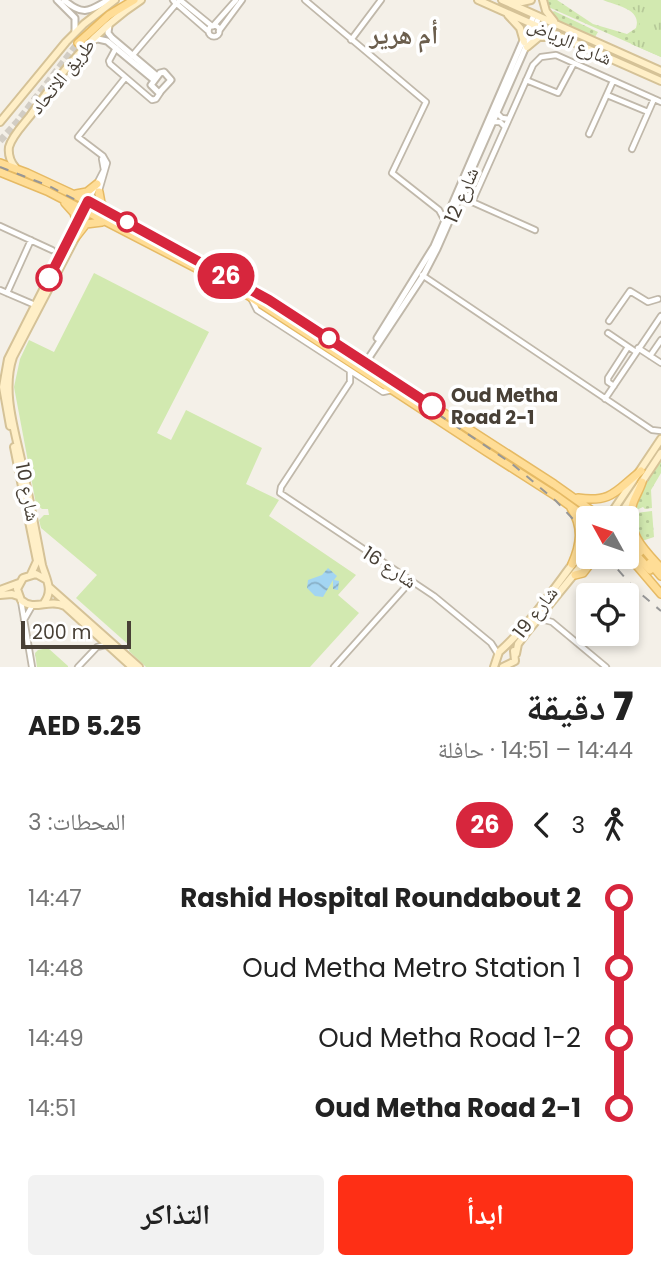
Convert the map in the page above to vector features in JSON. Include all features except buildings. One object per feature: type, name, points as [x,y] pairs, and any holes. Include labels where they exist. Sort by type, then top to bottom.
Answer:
[{"type":"main road","name":"طريق الاتحاد","points":[[0,124],[56,52],[75,32],[115,0]]},
{"type":"main road","points":[[78,43],[98,23],[134,0]]},
{"type":"main road","name":"طريق الاتحاد","points":[[0,151],[12,141],[88,43],[141,0]]},
{"type":"main road","name":"شارع الرياض","points":[[478,0],[661,81]]},
{"type":"main road","name":"شارع الرياض","points":[[502,0],[661,71]]},
{"type":"main road","points":[[512,0],[531,0]]},
{"type":"main road","points":[[543,0],[549,16],[561,27]]},
{"type":"main road","points":[[501,10],[518,25],[525,44],[540,37],[564,38]]},
{"type":"main road","points":[[533,24],[538,22],[537,16]]},
{"type":"main road","points":[[533,24],[537,16]]},
{"type":"main road","points":[[12,141],[9,152],[15,167]]},
{"type":"main road","points":[[0,163],[15,167],[91,202],[269,300],[369,364],[576,506]]},
{"type":"main road","points":[[0,172],[47,191],[251,297],[393,390],[581,506]]},
{"type":"main road","points":[[75,194],[98,188],[102,203],[109,212]]},
{"type":"main road","points":[[47,191],[72,210],[76,225]]},
{"type":"main road","points":[[86,212],[91,202]]},
{"type":"main road","name":"شارع 10","points":[[31,574],[37,561],[3,381],[8,359],[76,225],[86,212]]},
{"type":"main road","name":"شارع 10","points":[[48,584],[15,428],[8,378],[13,357],[86,212]]},
{"type":"main road","points":[[75,238],[90,222],[104,222]]},
{"type":"main road","points":[[616,506],[659,441]]},
{"type":"main road","points":[[626,506],[661,453]]},
{"type":"main road","points":[[572,501],[610,497],[641,471]]},
{"type":"main road","points":[[642,482],[632,506],[632,527],[638,543],[661,568]]},
{"type":"main road","points":[[572,501],[580,533],[572,564]]},
{"type":"main road","points":[[639,553],[661,578]]},
{"type":"main road","points":[[639,557],[661,578]]},
{"type":"main road","name":"شارع 19","points":[[505,648],[576,559]]},
{"type":"main road","points":[[639,567],[661,594]]},
{"type":"main road","name":"شارع 19","points":[[516,654],[518,644],[537,618],[579,569]]},
{"type":"main road","points":[[575,575],[586,569]]},
{"type":"main road","points":[[0,592],[31,574],[40,575],[79,608],[139,667]]},
{"type":"main road","points":[[19,583],[20,598]]},
{"type":"main road","points":[[44,603],[49,596],[48,584]]},
{"type":"main road","points":[[0,592],[12,594],[32,606],[44,603],[65,606],[132,667]]},
{"type":"main road","points":[[494,667],[498,656],[505,648],[516,654],[513,663],[505,666],[498,656]]},
{"type":"street","points":[[57,0],[72,10],[86,11],[108,0]]},
{"type":"street","points":[[64,0],[76,20],[75,32]]},
{"type":"street","points":[[236,0],[211,28],[209,34],[214,37],[242,0]]},
{"type":"street","points":[[305,0],[426,102],[392,173],[439,211],[445,221]]},
{"type":"street","points":[[351,40],[381,0]]},
{"type":"street","points":[[131,57],[175,3],[211,28],[219,30]]},
{"type":"street","points":[[110,23],[108,33],[113,39],[156,78]]},
{"type":"street","name":"شارع 12","points":[[369,364],[370,355],[421,274],[459,197],[494,122],[533,24]]},
{"type":"street","points":[[104,40],[102,36],[105,33],[113,39]]},
{"type":"street","points":[[88,43],[97,39],[104,40],[131,57]]},
{"type":"street","name":"شارع 12","points":[[359,358],[368,352],[421,274],[450,210],[459,197],[525,44]]},
{"type":"street","points":[[116,48],[109,62],[152,100],[156,99],[172,79],[164,72],[156,78],[151,87],[160,93]]},
{"type":"street","points":[[471,202],[534,62],[541,57],[556,55],[661,102]]},
{"type":"street","points":[[526,80],[558,93],[574,63]]},
{"type":"street","points":[[91,202],[107,163],[105,158],[78,137],[125,78]]},
{"type":"street","points":[[589,134],[613,82]]},
{"type":"street","points":[[607,94],[648,112]]},
{"type":"street","points":[[632,149],[654,99]]},
{"type":"street","points":[[497,113],[502,118],[509,118]]},
{"type":"street","points":[[494,122],[500,122],[505,127]]},
{"type":"street","points":[[459,197],[535,230]]},
{"type":"street","points":[[459,197],[471,202]]},
{"type":"street","points":[[439,211],[450,210]]},
{"type":"street","points":[[0,226],[52,250],[64,249]]},
{"type":"street","points":[[7,293],[32,240]]},
{"type":"street","points":[[52,250],[58,261]]},
{"type":"street","points":[[421,274],[652,430],[659,441]]},
{"type":"street","points":[[0,290],[35,305]]},
{"type":"street","points":[[609,321],[629,292],[634,292],[648,302],[660,298]]},
{"type":"street","points":[[251,297],[257,310],[360,378],[383,392],[393,390]]},
{"type":"street","points":[[606,399],[661,316]]},
{"type":"street","points":[[608,334],[661,363]]},
{"type":"street","points":[[650,356],[661,340]]},
{"type":"street","points":[[614,386],[607,379],[628,347]]},
{"type":"street","points":[[350,371],[350,382],[360,378]]},
{"type":"street","name":"شارع 16","points":[[350,382],[282,492],[441,602],[491,643],[505,648]]},
{"type":"street","points":[[652,430],[661,431]]},
{"type":"street","points":[[334,667],[411,581]]},
{"type":"street","points":[[20,598],[32,667]]},
{"type":"street","points":[[24,621],[32,606]]},
{"type":"street","points":[[546,608],[552,622]]},
{"type":"street","points":[[537,618],[552,622],[606,667]]},
{"type":"street","points":[[96,634],[97,647]]},
{"type":"street","name":"شارع 16","points":[[491,643],[498,656]]},
{"type":"street","points":[[78,667],[97,647],[109,646]]},
{"type":"green space","points":[[545,0],[557,0],[593,24],[627,34],[636,28],[635,16],[627,9],[603,0],[661,0],[661,57],[546,6]]},
{"type":"green space","points":[[607,0],[661,0],[661,57],[631,44],[640,23],[637,11]]},
{"type":"green space","points":[[554,11],[598,32],[595,37],[557,20],[550,14]]},
{"type":"green space","points":[[94,273],[209,332],[157,433],[171,440],[186,410],[262,448],[246,484],[279,500],[269,516],[356,575],[338,595],[359,613],[310,667],[146,667],[129,651],[130,646],[76,598],[97,575],[41,528],[39,520],[44,515],[49,515],[48,509],[42,509],[36,504],[14,387],[20,359],[29,340],[54,352]]},
{"type":"green space","points":[[661,459],[661,473],[651,490],[652,508],[639,509],[639,506],[636,506],[641,489]]},
{"type":"green space","points":[[652,511],[654,537],[642,541],[639,533],[639,513]]},
{"type":"green space","points":[[48,648],[68,667],[37,667],[35,653]]},
{"type":"water","points":[[328,568],[337,576],[334,580],[339,581],[338,590],[333,589],[333,580],[323,597],[315,596],[307,588],[308,580],[322,575]]},
{"type":"tunnel","points":[[0,141],[78,43]]},
{"type":"railway","points":[[0,167],[49,186],[308,327],[511,463],[556,501],[576,522]]},
{"type":"railway","points":[[617,569],[634,588],[661,611]]},
{"type":"bus line","name":"26","points":[[49,278],[88,201],[269,300],[432,406]]},
{"type":"place","name":"Oud Metha Road 2-1","points":[[432,406]]},
{"type":"district","name":"أم هرير","points":[[404,35]]}]
